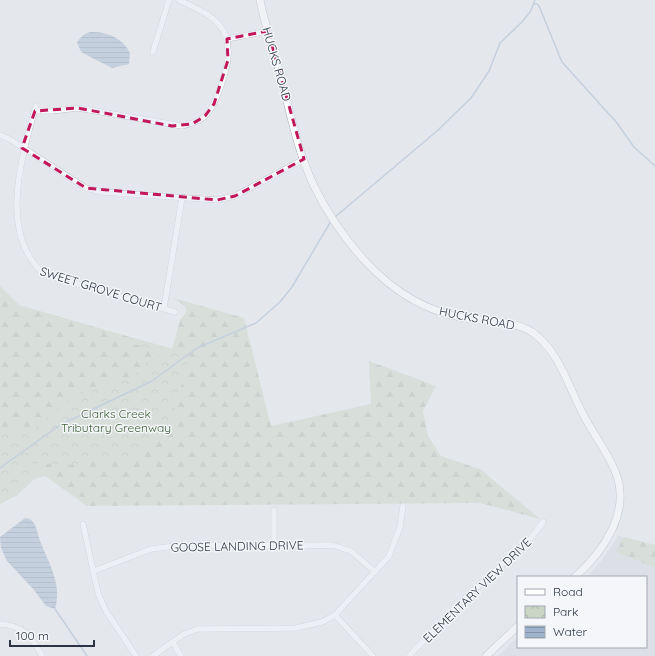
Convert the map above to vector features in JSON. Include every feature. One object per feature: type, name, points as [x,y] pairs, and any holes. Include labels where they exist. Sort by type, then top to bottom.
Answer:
[{"type":"main road","name":"HUCKS ROAD","points":[[260,0],[304,159],[314,186],[336,223],[373,269],[387,282],[414,301],[448,315],[520,327],[539,338],[550,350],[581,410],[613,466],[621,488],[620,508],[612,531],[600,550],[576,576]]},
{"type":"main road","points":[[486,656],[517,627]]},
{"type":"street","points":[[153,52],[169,0]]},
{"type":"street","points":[[11,185],[36,109],[52,111],[78,108],[172,126],[192,124],[205,116],[214,104],[228,60],[227,39],[220,26],[210,16],[179,0]]},
{"type":"street","points":[[227,39],[268,31]]},
{"type":"street","points":[[0,135],[86,188],[102,192],[217,200],[235,196],[304,159]]},
{"type":"street","points":[[164,308],[182,198]]},
{"type":"street","name":"SWEET GROVE COURT","points":[[21,255],[33,267],[44,274],[175,312]]},
{"type":"street","points":[[153,656],[184,634],[198,629],[296,628],[322,622],[335,614],[389,556],[396,540],[403,506]]},
{"type":"street","points":[[274,510],[274,545]]},
{"type":"street","name":"ELEMENTARY VIEW DRIVE","points":[[408,656],[465,598],[531,538],[543,522]]},
{"type":"street","points":[[83,524],[98,593],[106,610],[136,656]]},
{"type":"street","name":"GOOSE LANDING DRIVE","points":[[94,571],[151,549],[175,546],[332,545],[351,551],[375,572]]},
{"type":"street","points":[[335,614],[373,656]]},
{"type":"street","points":[[0,624],[11,625],[25,631],[35,643],[42,656]]},
{"type":"street","points":[[173,643],[181,656]]},
{"type":"highlighted area","points":[[268,31],[304,159],[235,196],[217,200],[86,188],[22,148],[35,111],[78,108],[172,126],[192,124],[205,116],[214,104],[228,60],[227,39]]},
{"type":"shaded area","points":[[618,536],[655,545],[655,656],[498,656],[517,638],[517,648],[647,648],[647,576],[588,576],[602,560]]},
{"type":"green space","points":[[0,286],[19,305],[172,349],[180,320],[186,313],[185,306],[173,298],[244,318],[271,426],[371,404],[369,361],[436,386],[423,411],[428,436],[441,456],[480,469],[540,519],[480,503],[87,506],[45,476],[34,479],[17,495],[0,504]]},
{"type":"green space","name":"Clarks Creek Tributary Greenway","points":[[134,338],[190,354],[170,426],[148,441],[143,454],[132,460],[98,459],[75,465],[27,463],[46,476],[34,479],[17,495],[0,504],[0,428],[33,429],[69,399],[106,383],[132,377],[146,363],[163,352],[118,340]]},
{"type":"green space","points":[[624,537],[655,545],[655,568],[616,552]]},
{"type":"water","points":[[90,32],[108,34],[123,43],[130,53],[129,64],[112,68],[81,52],[77,42],[83,35]]},
{"type":"water","points":[[25,518],[30,519],[35,525],[56,581],[57,599],[55,609],[46,606],[34,590],[7,561],[1,548],[0,537]]},
{"type":"waterway","points":[[335,217],[437,131],[471,98],[489,71],[500,43],[522,22],[530,12],[535,0]]},
{"type":"waterway","points":[[534,4],[539,6],[562,62],[617,123],[634,147],[655,166]]},
{"type":"waterway","points":[[0,468],[60,425],[152,381],[197,348],[256,323],[280,302],[292,287],[331,221]]},
{"type":"waterway","points":[[55,609],[87,656]]}]
